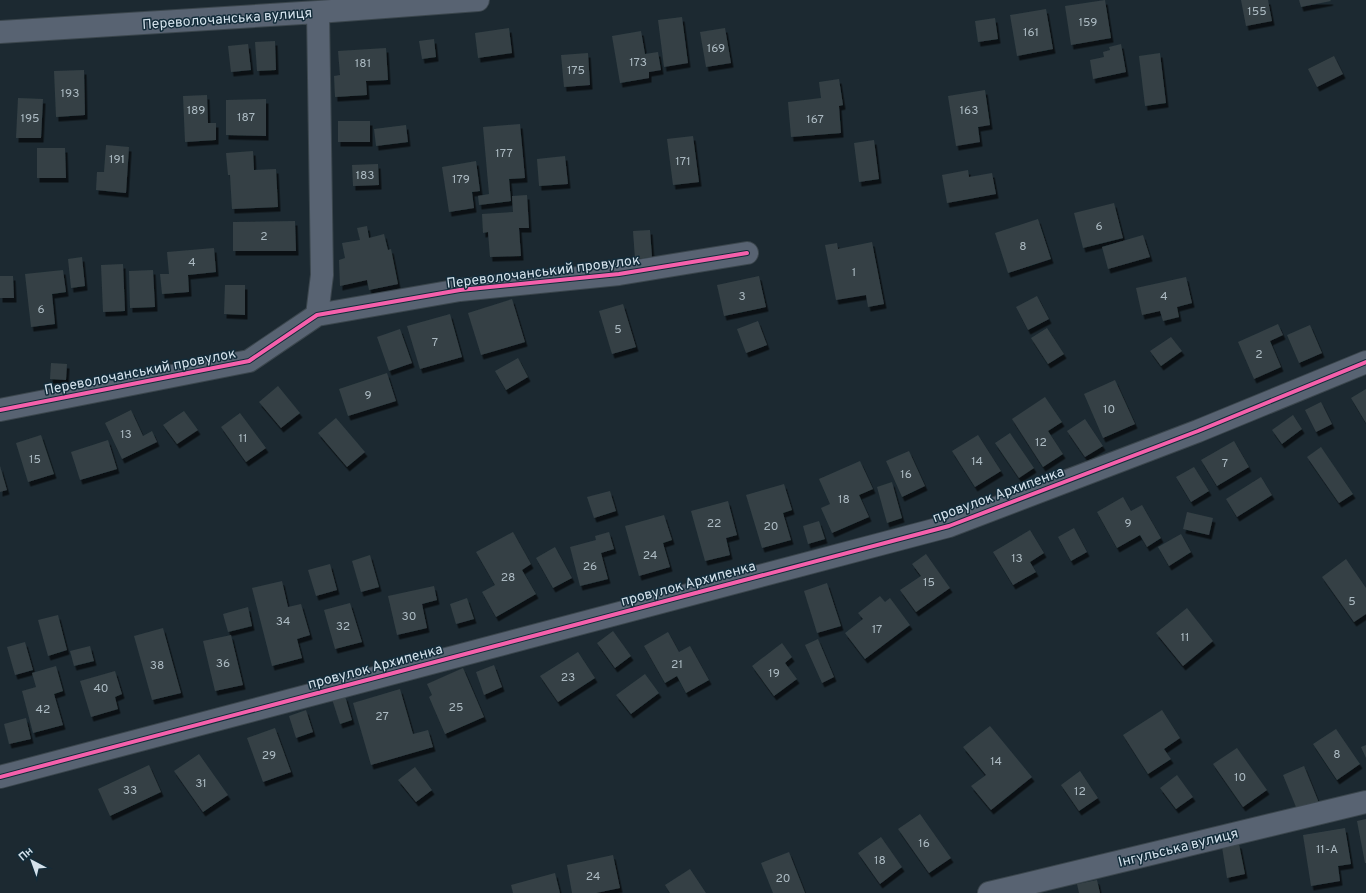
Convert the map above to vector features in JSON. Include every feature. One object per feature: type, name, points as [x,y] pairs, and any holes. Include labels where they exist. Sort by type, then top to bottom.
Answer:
[{"type":"street","name":"Переволочанська вулиця","points":[[0,32],[318,12],[478,0]]},
{"type":"street","points":[[317,315],[322,276],[318,12]]},
{"type":"street","name":"Переволочанський провулок","points":[[0,410],[248,361],[317,315],[460,290],[619,274],[747,253]]},
{"type":"street","name":"провулок Архипенка","points":[[0,777],[949,526],[1198,431],[1366,362]]},
{"type":"street","name":"Інгульська вулиця","points":[[989,893],[1366,802]]},
{"type":"building","points":[[1105,0],[1111,38],[1071,45],[1065,6]]},
{"type":"building","points":[[1241,0],[1268,0],[1272,21],[1246,26]]},
{"type":"building","points":[[1299,0],[1330,0],[1331,1],[1301,7]]},
{"type":"building","points":[[1046,9],[1053,49],[1017,56],[1010,15]]},
{"type":"building","points":[[682,17],[688,63],[664,67],[658,20]]},
{"type":"building","points":[[995,18],[998,39],[978,42],[975,21]]},
{"type":"building","points":[[509,28],[512,53],[478,58],[475,33]]},
{"type":"building","points":[[725,28],[731,63],[706,67],[700,32]]},
{"type":"building","points":[[641,31],[645,54],[658,52],[661,70],[649,72],[649,78],[620,83],[612,36]]},
{"type":"building","points":[[434,39],[436,57],[422,59],[419,41]]},
{"type":"building","points":[[275,41],[276,70],[257,71],[255,42]]},
{"type":"building","points":[[248,44],[251,70],[231,72],[228,46]]},
{"type":"building","points":[[1121,44],[1126,72],[1093,79],[1090,60],[1104,57],[1103,52],[1110,50],[1109,47]]},
{"type":"building","points":[[386,48],[388,80],[366,81],[367,95],[335,97],[334,76],[340,75],[338,51]]},
{"type":"building","points":[[588,53],[590,85],[564,87],[561,55]]},
{"type":"building","points":[[1160,53],[1166,103],[1145,106],[1139,56]]},
{"type":"building","points":[[1334,56],[1343,74],[1317,87],[1308,69]]},
{"type":"building","points":[[84,70],[85,115],[56,117],[54,71]]},
{"type":"building","points":[[839,79],[843,105],[839,106],[841,133],[791,137],[788,102],[821,98],[819,82]]},
{"type":"building","points":[[985,90],[990,125],[978,127],[980,142],[956,146],[948,96]]},
{"type":"building","points":[[207,95],[208,123],[216,123],[216,140],[185,142],[183,96]]},
{"type":"building","points":[[18,98],[43,99],[41,138],[16,138]]},
{"type":"building","points":[[266,99],[266,136],[226,135],[226,100]]},
{"type":"building","points":[[338,121],[370,121],[370,142],[338,142]]},
{"type":"building","points":[[520,124],[525,178],[509,179],[511,201],[479,205],[478,196],[489,194],[483,127]]},
{"type":"building","points":[[406,125],[408,142],[376,146],[374,129]]},
{"type":"building","points":[[693,136],[699,182],[673,185],[667,139]]},
{"type":"building","points":[[874,140],[879,179],[859,182],[854,143]]},
{"type":"building","points":[[106,145],[129,147],[126,193],[96,190],[97,172],[104,172]]},
{"type":"building","points":[[37,148],[65,148],[66,178],[37,178]]},
{"type":"building","points":[[253,151],[254,170],[276,169],[278,207],[232,209],[230,175],[228,175],[226,153]]},
{"type":"building","points":[[565,156],[568,184],[539,186],[537,159]]},
{"type":"building","points":[[476,161],[480,191],[472,192],[474,208],[449,212],[442,167]]},
{"type":"building","points":[[378,164],[379,185],[353,186],[352,165]]},
{"type":"building","points":[[968,170],[969,177],[992,173],[996,194],[947,203],[942,175]]},
{"type":"building","points":[[527,195],[529,228],[519,228],[521,256],[490,257],[488,232],[483,233],[482,214],[513,212],[512,196]]},
{"type":"building","points":[[1114,203],[1123,238],[1083,248],[1074,213]]},
{"type":"building","points":[[1038,219],[1051,259],[1008,273],[995,233]]},
{"type":"building","points":[[295,221],[296,251],[233,251],[233,222]]},
{"type":"building","points":[[367,226],[369,238],[384,234],[388,250],[391,249],[398,284],[369,290],[367,280],[340,286],[339,260],[345,258],[342,243],[360,240],[357,228]]},
{"type":"building","points":[[650,230],[652,257],[635,259],[633,231]]},
{"type":"building","points":[[1143,235],[1150,257],[1108,269],[1102,247]]},
{"type":"building","points":[[872,242],[884,304],[868,307],[866,295],[836,300],[825,245],[837,243],[838,249]]},
{"type":"building","points":[[214,248],[216,272],[188,275],[189,292],[162,294],[160,274],[169,274],[167,252]]},
{"type":"building","points":[[82,257],[85,286],[71,288],[68,259]]},
{"type":"building","points":[[123,264],[125,311],[103,312],[101,265]]},
{"type":"building","points":[[63,270],[66,292],[52,294],[55,324],[31,327],[25,274]]},
{"type":"building","points":[[153,270],[155,307],[130,308],[129,271]]},
{"type":"building","points":[[0,276],[13,276],[14,298],[0,298]]},
{"type":"building","points":[[759,276],[766,307],[724,316],[717,285]]},
{"type":"building","points":[[1186,277],[1192,303],[1177,307],[1179,317],[1163,321],[1160,311],[1142,315],[1136,288]]},
{"type":"building","points":[[225,285],[245,285],[245,315],[224,314]]},
{"type":"building","points":[[1037,296],[1049,319],[1028,330],[1016,307]]},
{"type":"building","points":[[512,299],[525,342],[481,355],[468,313]]},
{"type":"building","points":[[623,304],[636,347],[612,354],[599,311]]},
{"type":"building","points":[[450,314],[462,357],[420,369],[407,326]]},
{"type":"building","points":[[758,321],[767,345],[746,353],[737,329]]},
{"type":"building","points":[[1278,324],[1283,335],[1270,341],[1281,367],[1254,379],[1238,342]]},
{"type":"building","points":[[1310,325],[1322,353],[1299,363],[1287,335]]},
{"type":"building","points":[[1047,328],[1064,354],[1048,364],[1031,338]]},
{"type":"building","points":[[400,329],[412,363],[389,371],[377,337]]},
{"type":"building","points":[[1171,337],[1182,351],[1161,366],[1150,351]]},
{"type":"building","points":[[518,358],[528,377],[506,390],[495,371]]},
{"type":"building","points":[[51,363],[67,364],[66,380],[50,379]]},
{"type":"building","points":[[387,373],[396,401],[348,416],[339,389]]},
{"type":"building","points":[[1115,380],[1135,424],[1103,438],[1084,394]]},
{"type":"building","points":[[278,386],[300,413],[281,428],[259,402]]},
{"type":"building","points":[[1366,389],[1366,423],[1351,398]]},
{"type":"building","points":[[1045,397],[1062,422],[1048,431],[1063,454],[1043,467],[1012,419]]},
{"type":"building","points":[[1321,402],[1332,424],[1316,432],[1305,410]]},
{"type":"building","points":[[131,410],[143,436],[152,431],[157,442],[122,459],[105,423]]},
{"type":"building","points":[[184,411],[198,430],[177,444],[163,425]]},
{"type":"building","points":[[240,413],[266,448],[246,462],[221,427]]},
{"type":"building","points":[[1293,415],[1302,429],[1282,444],[1272,430]]},
{"type":"building","points":[[336,418],[365,452],[347,467],[318,433]]},
{"type":"building","points":[[1085,419],[1103,446],[1085,457],[1067,431]]},
{"type":"building","points":[[1010,433],[1034,468],[1019,478],[995,443]]},
{"type":"building","points":[[41,435],[54,474],[28,482],[16,443]]},
{"type":"building","points":[[978,435],[1001,471],[975,487],[952,451]]},
{"type":"building","points":[[108,440],[117,469],[80,480],[71,452]]},
{"type":"building","points":[[1234,441],[1249,467],[1217,486],[1201,460]]},
{"type":"building","points":[[1321,447],[1353,494],[1339,503],[1307,457]]},
{"type":"building","points":[[909,451],[925,486],[902,497],[886,461]]},
{"type":"building","points":[[860,461],[873,489],[859,495],[869,517],[832,533],[821,508],[830,504],[819,479]]},
{"type":"building","points":[[0,466],[7,490],[0,492]]},
{"type":"building","points":[[1194,467],[1209,491],[1191,502],[1176,477]]},
{"type":"building","points":[[1261,477],[1272,495],[1237,517],[1226,499]]},
{"type":"building","points":[[892,482],[902,518],[887,523],[877,487]]},
{"type":"building","points":[[784,484],[792,510],[783,513],[791,540],[762,548],[746,495]]},
{"type":"building","points":[[610,491],[616,511],[594,518],[587,497]]},
{"type":"building","points":[[1123,497],[1131,511],[1142,505],[1161,538],[1147,547],[1140,535],[1117,548],[1097,512]]},
{"type":"building","points":[[728,501],[737,535],[726,538],[730,555],[705,561],[691,511]]},
{"type":"building","points":[[1187,512],[1213,518],[1209,535],[1183,529]]},
{"type":"building","points":[[664,515],[672,540],[663,543],[670,567],[639,576],[625,526]]},
{"type":"building","points":[[819,521],[825,539],[808,544],[803,526]]},
{"type":"building","points":[[1074,528],[1087,552],[1071,561],[1058,537]]},
{"type":"building","points":[[1030,530],[1044,553],[1030,562],[1036,572],[1013,585],[993,552]]},
{"type":"building","points":[[513,532],[531,564],[522,570],[536,594],[496,617],[482,592],[495,585],[476,552]]},
{"type":"building","points":[[609,532],[614,549],[601,553],[608,579],[580,586],[570,547],[596,540],[595,536]]},
{"type":"building","points":[[1181,534],[1191,552],[1169,566],[1158,547]]},
{"type":"building","points":[[555,547],[572,578],[553,588],[536,558]]},
{"type":"building","points":[[926,554],[950,588],[916,612],[900,590],[921,576],[912,564]]},
{"type":"building","points":[[370,555],[379,587],[361,592],[352,561]]},
{"type":"building","points":[[1346,559],[1366,588],[1366,614],[1354,622],[1322,577]]},
{"type":"building","points":[[330,564],[337,590],[316,596],[308,570]]},
{"type":"building","points":[[282,581],[288,607],[301,604],[310,635],[297,639],[302,658],[272,666],[252,588]]},
{"type":"building","points":[[827,583],[841,626],[817,633],[804,591]]},
{"type":"building","points":[[434,586],[437,600],[422,604],[427,628],[397,635],[388,596]]},
{"type":"building","points":[[880,596],[885,602],[890,598],[910,625],[865,659],[845,633],[863,619],[858,613]]},
{"type":"building","points":[[467,598],[474,619],[456,624],[450,604]]},
{"type":"building","points":[[350,603],[362,642],[335,649],[324,610]]},
{"type":"building","points":[[248,607],[252,626],[228,632],[223,614]]},
{"type":"building","points":[[1187,608],[1213,641],[1183,666],[1156,633]]},
{"type":"building","points":[[58,615],[67,650],[48,656],[38,620]]},
{"type":"building","points":[[163,628],[181,693],[152,700],[134,636]]},
{"type":"building","points":[[613,631],[631,656],[615,668],[597,643]]},
{"type":"building","points":[[668,632],[679,652],[690,646],[709,680],[686,693],[677,676],[665,683],[644,646]]},
{"type":"building","points":[[231,635],[243,685],[215,691],[203,641]]},
{"type":"building","points":[[818,639],[834,677],[822,683],[805,645]]},
{"type":"building","points":[[25,642],[33,670],[15,675],[7,647]]},
{"type":"building","points":[[782,643],[792,657],[785,663],[797,679],[774,696],[752,666]]},
{"type":"building","points":[[90,646],[94,661],[74,666],[70,651]]},
{"type":"building","points":[[578,652],[595,678],[558,702],[540,676]]},
{"type":"building","points":[[494,665],[502,687],[484,695],[476,672]]},
{"type":"building","points":[[56,666],[63,691],[54,694],[63,725],[33,733],[22,691],[36,687],[32,673]]},
{"type":"building","points":[[463,668],[484,717],[445,734],[429,697],[432,695],[427,684]]},
{"type":"building","points":[[115,671],[122,694],[115,697],[118,709],[91,717],[80,681]]},
{"type":"building","points":[[645,674],[659,693],[631,714],[616,695]]},
{"type":"building","points":[[400,689],[413,734],[428,730],[433,747],[371,765],[353,703]]},
{"type":"building","points":[[345,696],[352,720],[340,724],[332,699]]},
{"type":"building","points":[[306,710],[313,732],[296,738],[289,716]]},
{"type":"building","points":[[1162,710],[1180,738],[1164,749],[1171,759],[1148,774],[1123,735]]},
{"type":"building","points":[[26,718],[31,739],[9,744],[4,724]]},
{"type":"building","points":[[990,726],[1032,777],[991,810],[971,786],[986,775],[963,747]]},
{"type":"building","points":[[275,728],[291,772],[263,782],[247,738]]},
{"type":"building","points":[[1336,729],[1360,764],[1337,780],[1313,744]]},
{"type":"building","points":[[1366,745],[1366,758],[1361,747]]},
{"type":"building","points":[[1237,748],[1267,790],[1243,807],[1213,764]]},
{"type":"building","points":[[199,754],[228,795],[203,812],[174,771]]},
{"type":"building","points":[[149,765],[161,792],[110,816],[98,789]]},
{"type":"building","points":[[1304,766],[1319,803],[1298,812],[1283,775]]},
{"type":"building","points":[[415,767],[432,790],[416,802],[398,780]]},
{"type":"building","points":[[1080,771],[1098,798],[1079,811],[1061,785]]},
{"type":"building","points":[[1177,775],[1193,797],[1176,809],[1160,788]]},
{"type":"building","points":[[920,814],[951,858],[929,873],[898,829]]},
{"type":"building","points":[[1366,819],[1366,863],[1365,863],[1357,821]]},
{"type":"building","points":[[1345,828],[1351,864],[1338,866],[1340,881],[1311,886],[1303,835]]},
{"type":"building","points":[[881,837],[902,867],[880,884],[858,853]]},
{"type":"building","points":[[1239,844],[1245,874],[1227,878],[1222,847]]},
{"type":"building","points":[[789,852],[805,893],[773,893],[761,863]]},
{"type":"building","points":[[613,855],[620,888],[596,893],[572,893],[567,865]]},
{"type":"building","points":[[690,869],[706,893],[670,893],[665,885]]},
{"type":"building","points":[[555,873],[560,893],[513,893],[511,885]]},
{"type":"building","points":[[1097,880],[1100,893],[1079,893],[1077,884]]},
{"type":"cycle path","points":[[0,410],[249,361],[317,315],[460,290],[619,274],[747,253]]},
{"type":"cycle path","points":[[0,777],[949,526],[1198,431],[1366,362]]}]
